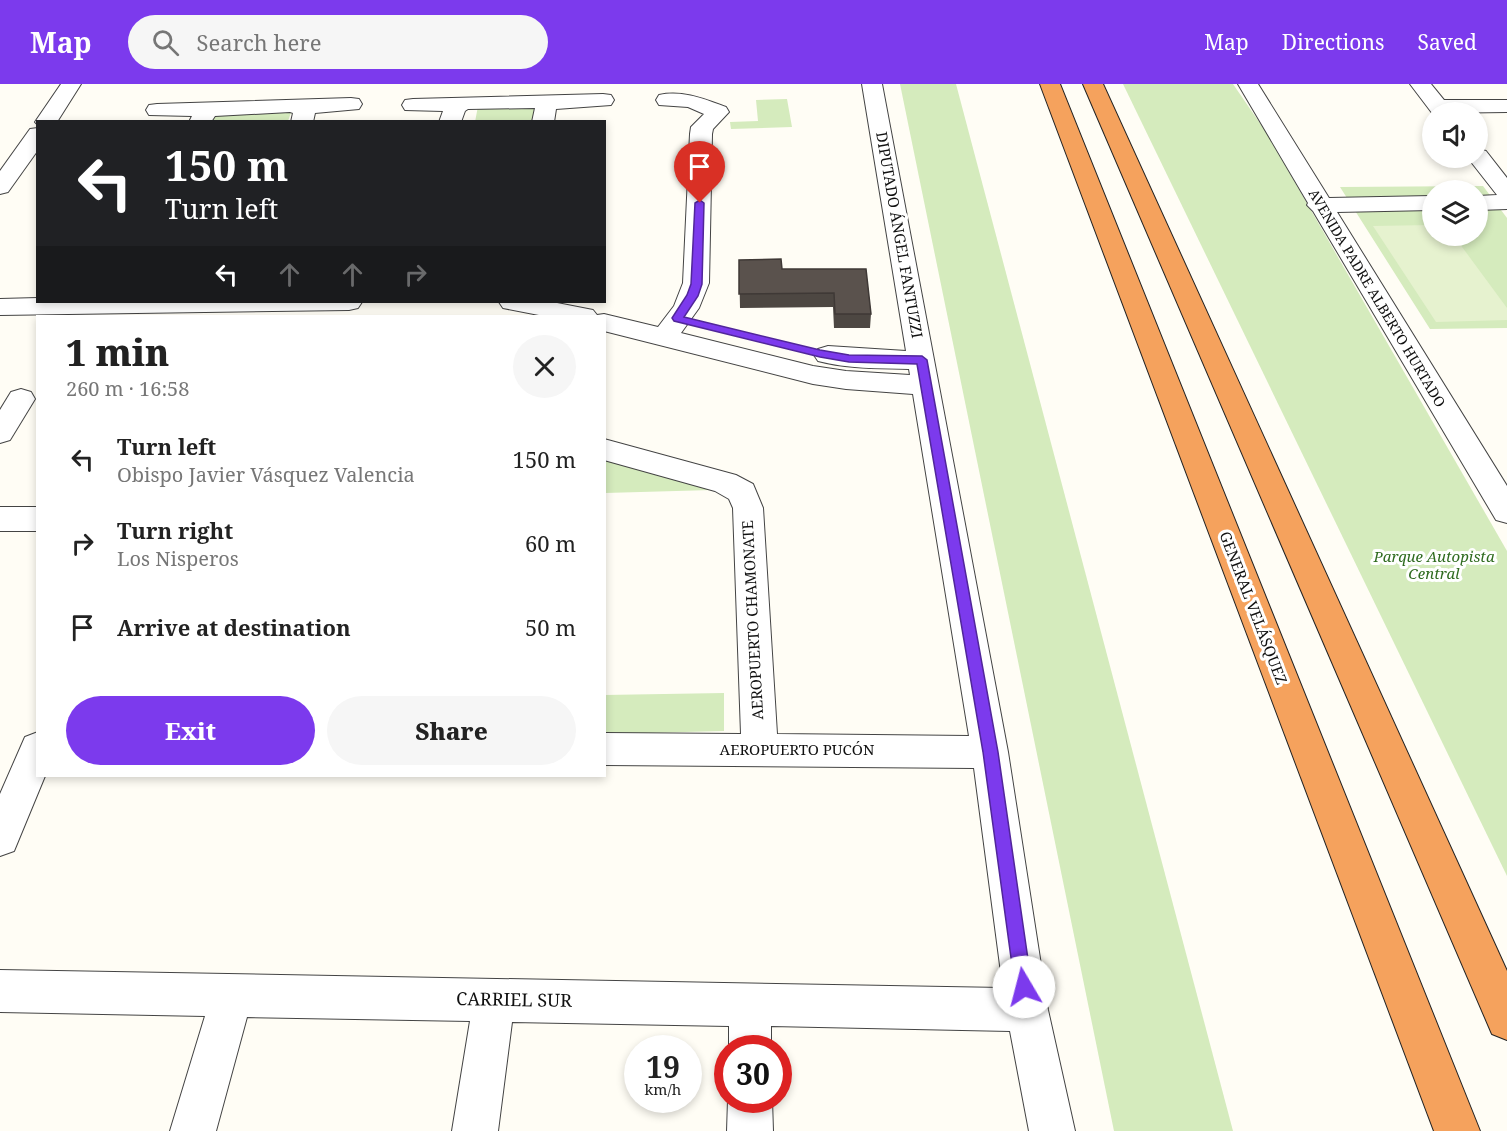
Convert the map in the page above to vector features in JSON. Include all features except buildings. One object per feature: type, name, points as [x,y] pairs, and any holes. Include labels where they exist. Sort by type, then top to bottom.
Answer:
[{"type":"highway","name":"GENERAL VELÁSQUEZ","points":[[1050,84],[1456,1131]]},
{"type":"highway","points":[[1093,84],[1507,1019]]},
{"type":"street","points":[[47,120],[70,84]]},
{"type":"street","name":"DIPUTADO ÁNGEL FANTUZZI","points":[[872,84],[990,752],[1027,1010],[1052,1131]]},
{"type":"street","name":"AVENIDA PADRE ALBERTO HURTADO","points":[[1248,84],[1319,205],[1493,467],[1507,512]]},
{"type":"street","points":[[1420,84],[1434,102]]},
{"type":"street","points":[[413,105],[454,113],[468,102],[542,101],[545,112],[603,100]]},
{"type":"street","points":[[667,100],[691,101],[718,112],[702,128],[698,272],[693,296],[671,327]]},
{"type":"street","points":[[157,110],[205,116],[290,106],[303,114],[351,104]]},
{"type":"street","points":[[1488,107],[1507,106]]},
{"type":"street","points":[[0,151],[32,142]]},
{"type":"street","points":[[0,187],[32,142]]},
{"type":"street","points":[[1487,168],[1507,193]]},
{"type":"street","points":[[1488,203],[1507,202]]},
{"type":"street","points":[[1319,205],[1422,203]]},
{"type":"street","points":[[0,289],[36,288]]},
{"type":"street","points":[[606,302],[671,327],[813,375],[855,381],[924,373]]},
{"type":"street","points":[[0,307],[100,304],[221,310],[333,303]]},
{"type":"street","points":[[517,303],[579,315]]},
{"type":"street","points":[[606,322],[671,327]]},
{"type":"street","points":[[0,433],[21,399]]},
{"type":"street","name":"AEROPUERTO CHAMONATE","points":[[606,450],[725,483],[742,492],[748,508],[760,750]]},
{"type":"street","points":[[0,519],[36,519]]},
{"type":"street","name":"AEROPUERTO PUCÓN","points":[[606,749],[990,752]]},
{"type":"street","points":[[0,838],[36,753]]},
{"type":"street","name":"CARRIEL SUR","points":[[0,991],[1027,1010]]},
{"type":"street","points":[[193,1131],[232,995]]},
{"type":"street","points":[[475,1131],[494,999]]},
{"type":"street","points":[[750,1004],[750,1035]]},
{"type":"street","points":[[750,1113],[750,1131]]},
{"type":"green space","points":[[900,84],[956,84],[1233,1131],[1114,1131]]},
{"type":"green space","name":"Parque Autopista Central","points":[[1123,84],[1233,84],[1266,132],[1507,551],[1507,876]]},
{"type":"green space","points":[[787,99],[792,127],[731,129],[730,122],[758,121],[756,100]]},
{"type":"green space","points":[[539,105],[536,120],[475,120],[478,106]]},
{"type":"green space","points":[[292,110],[288,120],[209,120],[212,113]]},
{"type":"green space","points":[[1422,186],[1422,246],[1488,246],[1488,193],[1507,218],[1507,328],[1430,329],[1340,187]]},
{"type":"green space","points":[[1422,225],[1422,246],[1461,246],[1507,308],[1507,320],[1436,322],[1373,226]]},
{"type":"green space","points":[[606,458],[712,490],[606,493]]},
{"type":"green space","points":[[724,693],[724,731],[606,734],[606,695]]},
{"type":"route","points":[[700,203],[696,284],[693,296],[678,318],[820,354],[849,358],[922,360],[990,752],[1024,987]]}]
